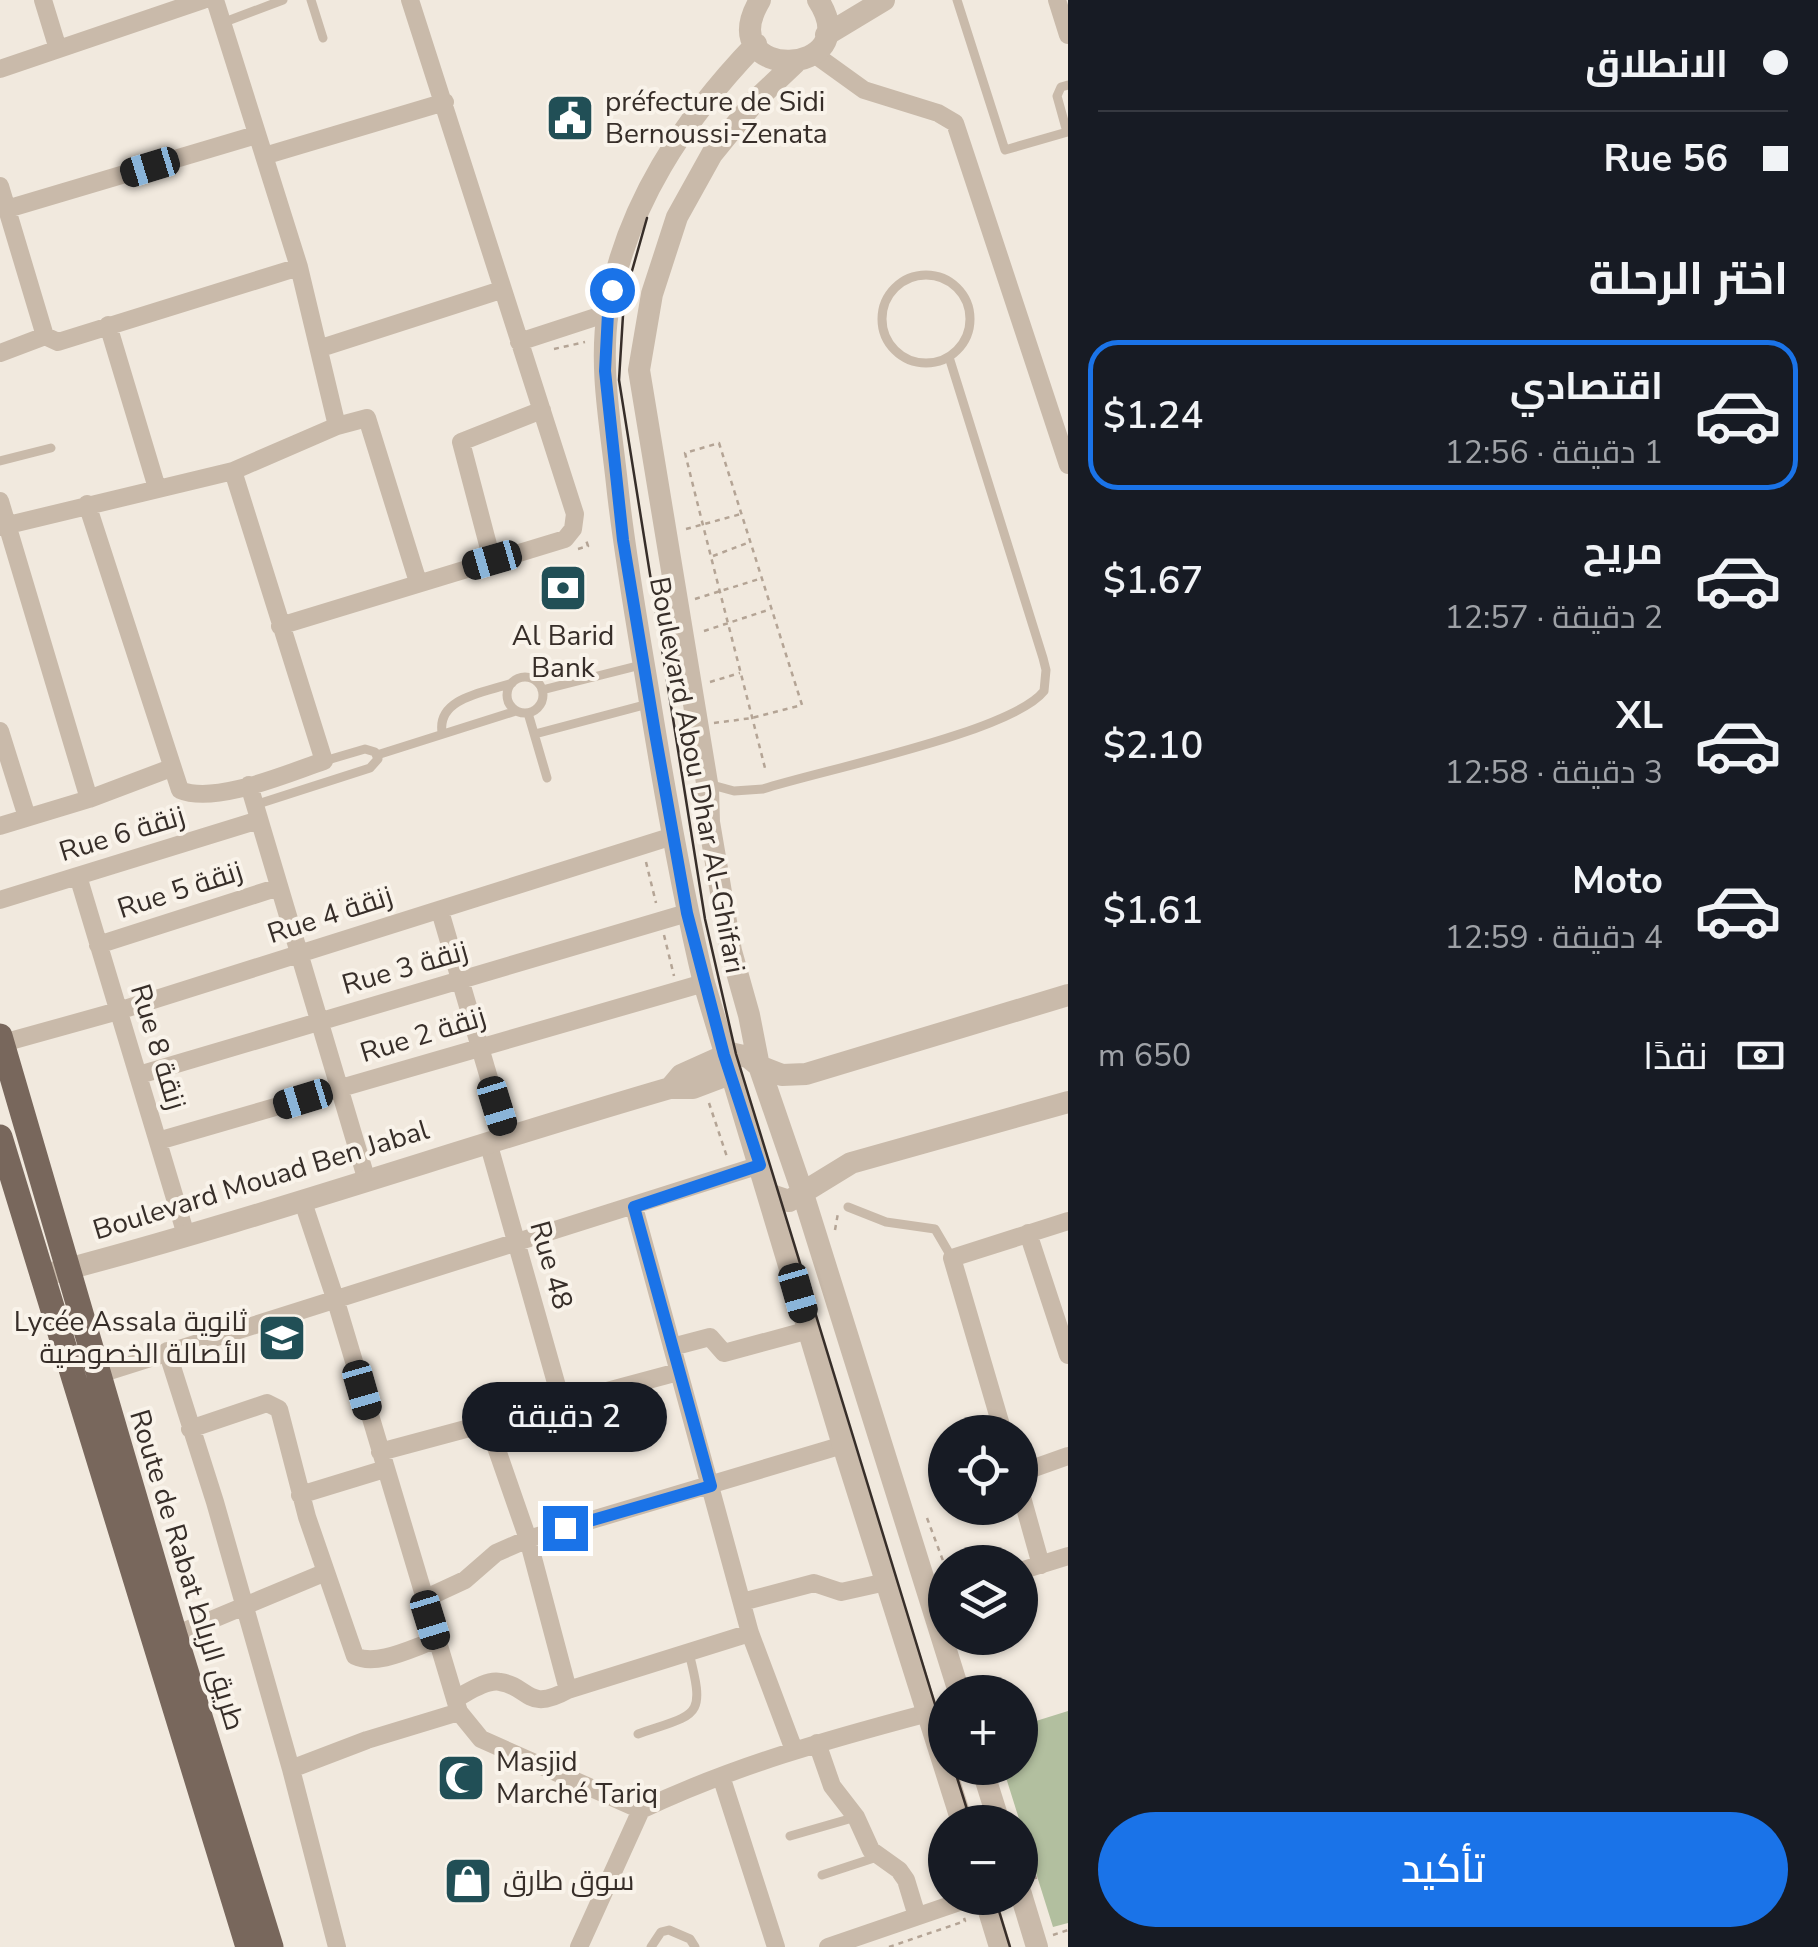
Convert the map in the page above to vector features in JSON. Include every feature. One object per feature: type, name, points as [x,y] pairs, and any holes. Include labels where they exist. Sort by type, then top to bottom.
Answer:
[{"type":"main road","name":"Route de Rabat طريق الرباط","points":[[1,1040],[174,1635],[271,1947]]},
{"type":"main road","name":"Route de Rabat طريق الرباط","points":[[0,1137],[248,1947]]},
{"type":"street","points":[[43,0],[58,49]]},
{"type":"street","points":[[0,69],[203,0]]},
{"type":"street","points":[[215,0],[299,267],[338,426]]},
{"type":"street","points":[[280,626],[565,539],[573,529],[576,514],[410,0]]},
{"type":"street","points":[[752,4],[756,44],[768,57],[780,62],[812,51],[826,17],[818,0]]},
{"type":"street","name":"Boulevard Abou Dhar Al-Ghifari","points":[[884,0],[812,51],[756,100],[712,154],[677,217],[652,294],[639,370],[707,782],[708,822],[731,951],[758,1066],[928,1570]]},
{"type":"street","points":[[1057,0],[1068,35]]},
{"type":"street","name":"Boulevard Abou Dhar Al-Ghifari","points":[[756,44],[721,80],[669,151],[642,198],[618,268],[608,313],[605,371],[623,540],[687,913],[727,1065],[928,1713]]},
{"type":"street","points":[[812,51],[864,90],[938,113],[954,124],[1060,409],[1068,464]]},
{"type":"street","points":[[264,156],[445,102]]},
{"type":"street","points":[[7,210],[256,135]]},
{"type":"street","points":[[0,186],[46,336]]},
{"type":"street","points":[[0,352],[46,336],[58,342],[299,267]]},
{"type":"street","points":[[320,348],[502,290]]},
{"type":"street","points":[[519,342],[608,313]]},
{"type":"street","points":[[108,325],[157,488]]},
{"type":"street","points":[[492,560],[461,442],[542,410]]},
{"type":"street","points":[[4,525],[233,471],[364,418],[370,420],[418,582]]},
{"type":"street","points":[[87,504],[180,790],[195,794],[249,785],[324,761],[233,471]]},
{"type":"street","points":[[0,500],[4,525],[89,799]]},
{"type":"street","points":[[0,731],[27,817]]},
{"type":"street","points":[[0,826],[89,799],[171,768]]},
{"type":"street","points":[[249,785],[367,1181]]},
{"type":"street","name":"Rue 6 زنقة","points":[[0,900],[257,813]]},
{"type":"street","name":"Rue 4 زنقة","points":[[1,1040],[118,1011],[673,836]]},
{"type":"street","name":"Rue 8 زنقة","points":[[78,876],[186,1235]]},
{"type":"street","name":"Rue 5 زنقة","points":[[98,945],[279,887]]},
{"type":"street","name":"Rue 48","points":[[440,911],[478,1046],[515,1241],[562,1404]]},
{"type":"street","name":"Rue 3 زنقة","points":[[139,1075],[687,913]]},
{"type":"street","name":"Rue 2 زنقة","points":[[158,1141],[704,983]]},
{"type":"street","points":[[727,1065],[742,1055],[782,1075],[806,1074],[1068,995]]},
{"type":"street","name":"Boulevard Mouad Ben Jabal","points":[[41,1276],[302,1202],[670,1088],[693,1088],[727,1065]]},
{"type":"street","points":[[768,1194],[789,1201],[851,1163],[1068,1102]]},
{"type":"street","points":[[97,1375],[760,1165]]},
{"type":"street","points":[[302,1202],[335,1298],[457,1706],[473,1734],[492,1746],[642,1810]]},
{"type":"street","points":[[634,1207],[750,1633],[794,1750]]},
{"type":"street","points":[[998,1415],[952,1258],[1068,1221]]},
{"type":"street","points":[[1028,1233],[1068,1354]]},
{"type":"street","points":[[672,1347],[710,1337],[724,1352],[809,1330]]},
{"type":"street","points":[[166,1351],[215,1502],[292,1768],[337,1947]]},
{"type":"street","points":[[300,1495],[383,1460],[488,1424],[678,1372]]},
{"type":"street","points":[[190,1429],[266,1403],[274,1404],[279,1409],[300,1495],[355,1656],[374,1659],[436,1640]]},
{"type":"street","points":[[488,1424],[528,1539],[568,1690]]},
{"type":"street","points":[[424,1599],[465,1580],[496,1553],[528,1539],[843,1445]]},
{"type":"street","points":[[1038,1467],[1068,1456]]},
{"type":"street","points":[[1030,1525],[1041,1565]]},
{"type":"street","points":[[1038,1566],[1068,1556]]},
{"type":"street","points":[[174,1635],[326,1572]]},
{"type":"street","points":[[742,1602],[814,1583],[840,1592],[886,1582]]},
{"type":"street","points":[[292,1768],[457,1706],[495,1681],[506,1682],[527,1696],[543,1700],[750,1633]]},
{"type":"street","points":[[579,1947],[642,1810],[794,1750],[928,1713]]},
{"type":"street","points":[[817,1743],[832,1786],[856,1817],[871,1850],[906,1880],[917,1916]]},
{"type":"street","points":[[721,1776],[776,1947]]},
{"type":"street","points":[[828,1947],[879,1939],[928,1912]]},
{"type":"street","points":[[990,1915],[1000,1947]]},
{"type":"street","points":[[1028,1915],[1038,1947]]},
{"type":"lane","points":[[222,23],[283,0]]},
{"type":"lane","points":[[311,0],[323,38]]},
{"type":"lane","points":[[957,0],[1005,150],[1066,132],[1057,96],[1060,88],[1068,85]]},
{"type":"lane","points":[[931,274],[947,280],[964,296],[970,323],[967,337],[949,357],[919,363],[892,348],[882,320],[884,304],[903,281],[931,274]]},
{"type":"lane","points":[[707,782],[734,791],[763,789],[988,725],[1028,706],[1044,691],[1043,658],[949,357]]},
{"type":"lane","points":[[0,461],[51,448]]},
{"type":"lane","points":[[542,690],[644,664]]},
{"type":"lane","points":[[442,732],[441,719],[450,706],[529,678],[542,690]]},
{"type":"lane","points":[[512,684],[508,701],[516,711]]},
{"type":"lane","points":[[324,761],[365,748],[377,755],[516,711],[528,713],[539,708],[542,690]]},
{"type":"lane","points":[[535,734],[650,704]]},
{"type":"lane","points":[[528,713],[547,778]]},
{"type":"lane","points":[[257,813],[370,768],[377,763],[377,755]]},
{"type":"lane","points":[[848,1208],[886,1222],[935,1229],[952,1258]]},
{"type":"lane","points":[[638,1734],[686,1718],[698,1703],[699,1692],[688,1651]]},
{"type":"lane","points":[[790,1836],[856,1817]]},
{"type":"lane","points":[[822,1875],[880,1856]]},
{"type":"lane","points":[[651,1947],[661,1932],[669,1930],[690,1939],[695,1947]]},
{"type":"path","points":[[704,725],[752,718],[802,705],[719,443],[684,453],[740,673],[752,718],[766,772]]},
{"type":"path","points":[[680,531],[741,514]]},
{"type":"path","points":[[711,557],[750,542]]},
{"type":"path","points":[[689,601],[762,578]]},
{"type":"path","points":[[693,634],[772,609]]},
{"type":"path","points":[[698,685],[740,673]]},
{"type":"green space","points":[[1068,1711],[1068,1923],[1053,1927],[1038,1879],[1038,1805],[1015,1805],[1008,1785],[1038,1785],[1038,1720]]},
{"type":"tram line","points":[[647,218],[624,299],[619,380],[705,919],[736,1054],[928,1681]]},
{"type":"tram line","points":[[959,1785],[966,1805]]},
{"type":"tram line","points":[[1000,1915],[1010,1947]]},
{"type":"place","name":"préfecture de Sidi Bernoussi-Zenata","points":[[570,118]]},
{"type":"place","name":"Al Barid Bank","points":[[563,588]]},
{"type":"place","name":"Lycée Assala ثانوية الأصالة الخصوصية","points":[[282,1338]]},
{"type":"place","name":"Masjid Marché Tariq","points":[[461,1778]]},
{"type":"place","name":"سوق طارق","points":[[468,1881]]},
{"type":"route","points":[[565,1528],[711,1486],[634,1207],[760,1165],[724,1055],[687,913],[655,733],[623,540],[605,371],[612,290]]}]
